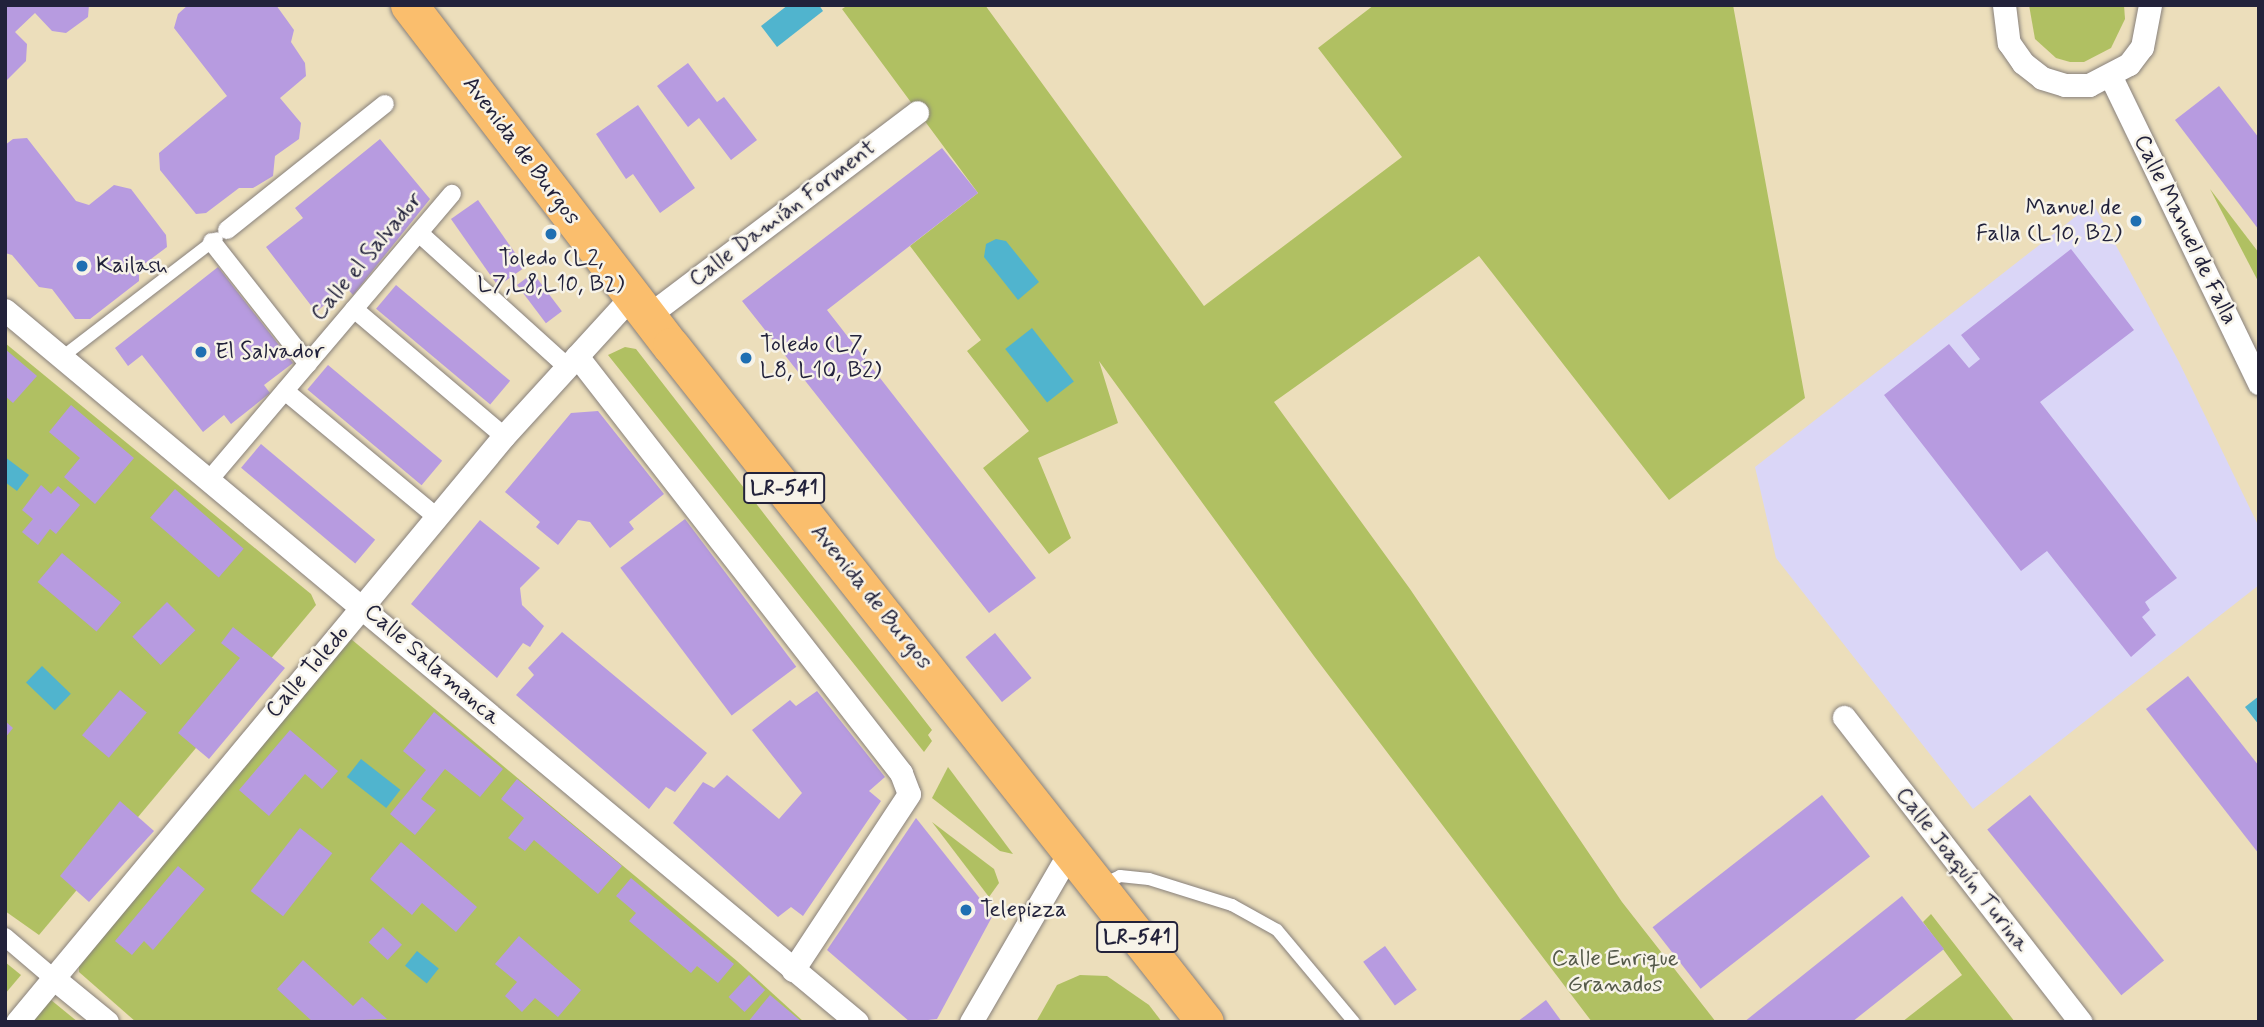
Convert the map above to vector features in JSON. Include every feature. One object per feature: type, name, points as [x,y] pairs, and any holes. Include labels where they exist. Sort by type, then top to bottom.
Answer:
[{"type":"main road","name":"Avenida de Burgos","points":[[409,5],[640,306],[1206,1022]]},
{"type":"street","points":[[2004,5],[2010,43],[2023,63],[2042,78],[2065,85],[2089,85],[2112,77],[2142,47],[2150,5]]},
{"type":"street","name":"Calle Manuel de Falla","points":[[2112,77],[2259,383]]},
{"type":"street","points":[[227,230],[384,104]]},
{"type":"street","name":"Calle Damián Forment","points":[[640,306],[918,112]]},
{"type":"street","name":"Calle el Salvador","points":[[211,479],[452,194]]},
{"type":"street","points":[[419,233],[572,361],[901,773],[909,794],[793,970]]},
{"type":"street","points":[[212,242],[308,364]]},
{"type":"street","name":"Calle Toledo","points":[[17,1022],[52,977],[365,608],[504,436],[572,361],[640,306]]},
{"type":"street","points":[[354,309],[504,436]]},
{"type":"street","name":"Calle Salamanca","points":[[5,310],[211,479],[857,1022]]},
{"type":"street","points":[[285,391],[437,517]]},
{"type":"street","name":"Calle Joaquín Turina","points":[[1844,718],[2081,1022]]},
{"type":"street","points":[[971,1022],[1070,851]]},
{"type":"street","points":[[5,937],[107,1022]]},
{"type":"lane","points":[[62,357],[227,230]]},
{"type":"lane","points":[[1097,886],[1120,876],[1149,879],[1232,905],[1277,930],[1354,1022]]},
{"type":"shaded area","points":[[2093,203],[2179,362],[2259,527],[2259,585],[1973,809],[1776,558],[1755,467]]},
{"type":"green space","name":"Calle Enrique Granados","points":[[848,5],[985,5],[1204,306],[1402,157],[1318,48],[1374,5],[1733,5],[1805,398],[1669,500],[1479,256],[1274,402],[1410,589],[1622,902],[1716,1022],[1592,1022],[1314,656],[1099,361],[1118,423],[1038,458],[1071,538],[1049,554],[983,468],[1029,431],[967,351],[981,340],[910,246],[978,193],[842,9]]},
{"type":"green space","points":[[2029,5],[2124,5],[2125,19],[2111,48],[2084,62],[2070,62],[2056,58],[2035,39]]},
{"type":"green space","points":[[2210,189],[2259,253],[2259,283]]},
{"type":"green space","points":[[5,343],[311,594],[316,605],[39,935],[5,911]]},
{"type":"green space","points":[[625,347],[636,349],[932,730],[928,735],[932,741],[924,752],[608,355]]},
{"type":"green space","points":[[351,639],[737,961],[804,1022],[136,1022],[79,972],[79,966]]},
{"type":"green space","points":[[948,767],[1013,854],[1000,851],[932,798]]},
{"type":"green space","points":[[932,822],[994,869],[999,883],[989,897]]},
{"type":"green space","points":[[1931,914],[2015,1022],[1902,1022],[1962,975],[1923,922]]},
{"type":"green space","points":[[5,962],[21,975],[5,994]]},
{"type":"green space","points":[[1080,975],[1107,976],[1149,1005],[1162,1022],[1036,1022],[1057,985]]},
{"type":"green space","points":[[51,1000],[78,1022],[27,1022],[43,1002]]},
{"type":"water","points":[[788,5],[819,5],[823,11],[777,47],[761,26]]},
{"type":"water","points":[[996,239],[1006,241],[1039,282],[1018,300],[984,257],[986,244]]},
{"type":"water","points":[[1032,328],[1074,382],[1047,403],[1005,349]]},
{"type":"water","points":[[5,457],[29,475],[17,491],[5,482]]},
{"type":"water","points":[[42,666],[71,694],[55,710],[26,683]]},
{"type":"water","points":[[2259,696],[2259,725],[2245,707]]},
{"type":"water","points":[[361,759],[400,790],[386,808],[347,777]]},
{"type":"water","points":[[417,951],[439,969],[427,983],[405,966]]},
{"type":"building","points":[[5,5],[89,5],[88,17],[66,33],[52,31],[35,13],[15,32],[27,44],[26,61],[5,82]]},
{"type":"building","points":[[188,5],[276,5],[294,30],[291,42],[305,63],[306,76],[280,98],[301,123],[299,139],[275,156],[273,176],[253,188],[239,188],[206,213],[196,214],[160,170],[159,153],[227,96],[174,28],[178,14]]},
{"type":"building","points":[[688,63],[717,102],[724,97],[757,140],[731,160],[699,118],[688,127],[657,86]]},
{"type":"building","points":[[2219,86],[2259,138],[2259,230],[2175,120]]},
{"type":"building","points":[[638,105],[695,188],[660,213],[633,174],[626,179],[596,134]]},
{"type":"building","points":[[27,138],[76,201],[89,205],[114,185],[131,189],[166,235],[167,247],[139,268],[139,281],[90,319],[75,319],[52,289],[39,287],[12,255],[5,253],[5,145],[13,139]]},
{"type":"building","points":[[380,139],[430,199],[353,295],[346,287],[316,312],[266,247],[303,218],[295,208]]},
{"type":"building","points":[[942,148],[978,193],[827,310],[1036,578],[989,613],[742,301]]},
{"type":"building","points":[[478,200],[525,267],[498,286],[451,219]]},
{"type":"building","points":[[2071,249],[2134,330],[2040,402],[2177,578],[2145,602],[2150,610],[2142,617],[2156,635],[2131,657],[2047,551],[2021,571],[1884,395],[1949,344],[1969,368],[1980,359],[1961,335]]},
{"type":"building","name":"El Salvador","points":[[218,267],[293,363],[264,385],[270,393],[231,424],[224,415],[203,432],[142,355],[128,366],[115,348]]},
{"type":"building","points":[[533,273],[562,311],[546,323],[517,285]]},
{"type":"building","points":[[396,285],[510,381],[490,405],[376,309]]},
{"type":"building","points":[[5,349],[37,376],[13,403],[5,396]]},
{"type":"building","points":[[328,365],[442,461],[422,485],[307,390]]},
{"type":"building","points":[[71,405],[134,458],[95,504],[64,477],[80,458],[49,432]]},
{"type":"building","points":[[598,411],[664,494],[629,522],[634,529],[610,548],[590,522],[578,520],[558,545],[536,527],[540,522],[505,492],[571,413]]},
{"type":"building","points":[[261,444],[375,540],[355,564],[241,468]]},
{"type":"building","points":[[41,485],[51,494],[58,486],[80,505],[56,534],[50,529],[38,545],[22,532],[33,519],[22,510]]},
{"type":"building","points":[[175,489],[244,549],[219,577],[150,518]]},
{"type":"building","points":[[685,519],[796,667],[732,715],[620,568]]},
{"type":"building","points":[[480,520],[540,568],[520,588],[522,605],[544,626],[530,647],[523,643],[497,678],[411,604]]},
{"type":"building","points":[[62,553],[121,602],[97,632],[38,582]]},
{"type":"building","points":[[167,602],[195,630],[161,665],[132,637]]},
{"type":"building","points":[[233,627],[285,668],[209,759],[178,733],[240,658],[221,643]]},
{"type":"building","points":[[562,632],[707,753],[675,792],[666,787],[649,809],[516,695],[534,675],[528,668]]},
{"type":"building","points":[[995,633],[1032,678],[1002,702],[965,657]]},
{"type":"building","points":[[2188,676],[2259,766],[2259,854],[2146,709]]},
{"type":"building","points":[[120,690],[147,712],[109,758],[82,735]]},
{"type":"building","points":[[817,691],[885,777],[869,791],[881,801],[803,916],[791,907],[778,917],[673,823],[703,782],[714,788],[727,775],[779,819],[802,793],[752,730],[790,700],[796,706]]},
{"type":"building","points":[[434,712],[503,769],[480,797],[445,769],[421,799],[436,810],[415,835],[390,814],[426,770],[403,751]]},
{"type":"building","points":[[5,721],[13,728],[5,738]]},
{"type":"building","points":[[290,730],[338,771],[322,789],[305,774],[269,816],[239,790]]},
{"type":"building","points":[[517,779],[622,866],[598,894],[534,840],[525,851],[508,838],[524,818],[501,799]]},
{"type":"building","points":[[1822,795],[1870,856],[1701,989],[1653,927]]},
{"type":"building","points":[[2030,795],[2164,961],[2121,995],[1987,830]]},
{"type":"building","points":[[120,801],[154,831],[89,902],[60,876]]},
{"type":"building","points":[[916,818],[993,915],[937,1019],[910,1022],[827,950]]},
{"type":"building","points":[[300,828],[332,853],[283,916],[251,891]]},
{"type":"building","points":[[401,842],[477,907],[456,932],[422,903],[412,915],[370,879]]},
{"type":"building","points":[[178,866],[205,889],[153,950],[144,941],[132,955],[115,941]]},
{"type":"building","points":[[631,878],[734,964],[718,983],[697,966],[691,973],[629,921],[636,913],[616,896]]},
{"type":"building","points":[[1902,896],[1944,949],[1852,1022],[1744,1022]]},
{"type":"building","points":[[383,927],[402,945],[388,960],[369,942]]},
{"type":"building","points":[[519,936],[581,990],[558,1017],[535,998],[522,1012],[505,996],[517,982],[495,964]]},
{"type":"building","points":[[1385,946],[1417,990],[1395,1006],[1363,962]]},
{"type":"building","points":[[303,960],[353,1006],[362,997],[387,1019],[313,1022],[277,989]]},
{"type":"building","points":[[749,975],[765,990],[745,1012],[729,997]]},
{"type":"building","points":[[770,995],[802,1022],[748,1022]]},
{"type":"building","points":[[1546,1000],[1562,1022],[1517,1022]]},
{"type":"place","name":"Manuel de Falla (L10, B2)","points":[[2136,221]]},
{"type":"place","name":"Toledo (L2, L7,L8,L10, B2)","points":[[551,234]]},
{"type":"place","name":"Kailash","points":[[82,266]]},
{"type":"place","name":"El Salvador","points":[[201,352]]},
{"type":"place","name":"Toledo (L7, L8, L10, B2)","points":[[746,358]]},
{"type":"place","name":"Telepizza","points":[[966,910]]}]
